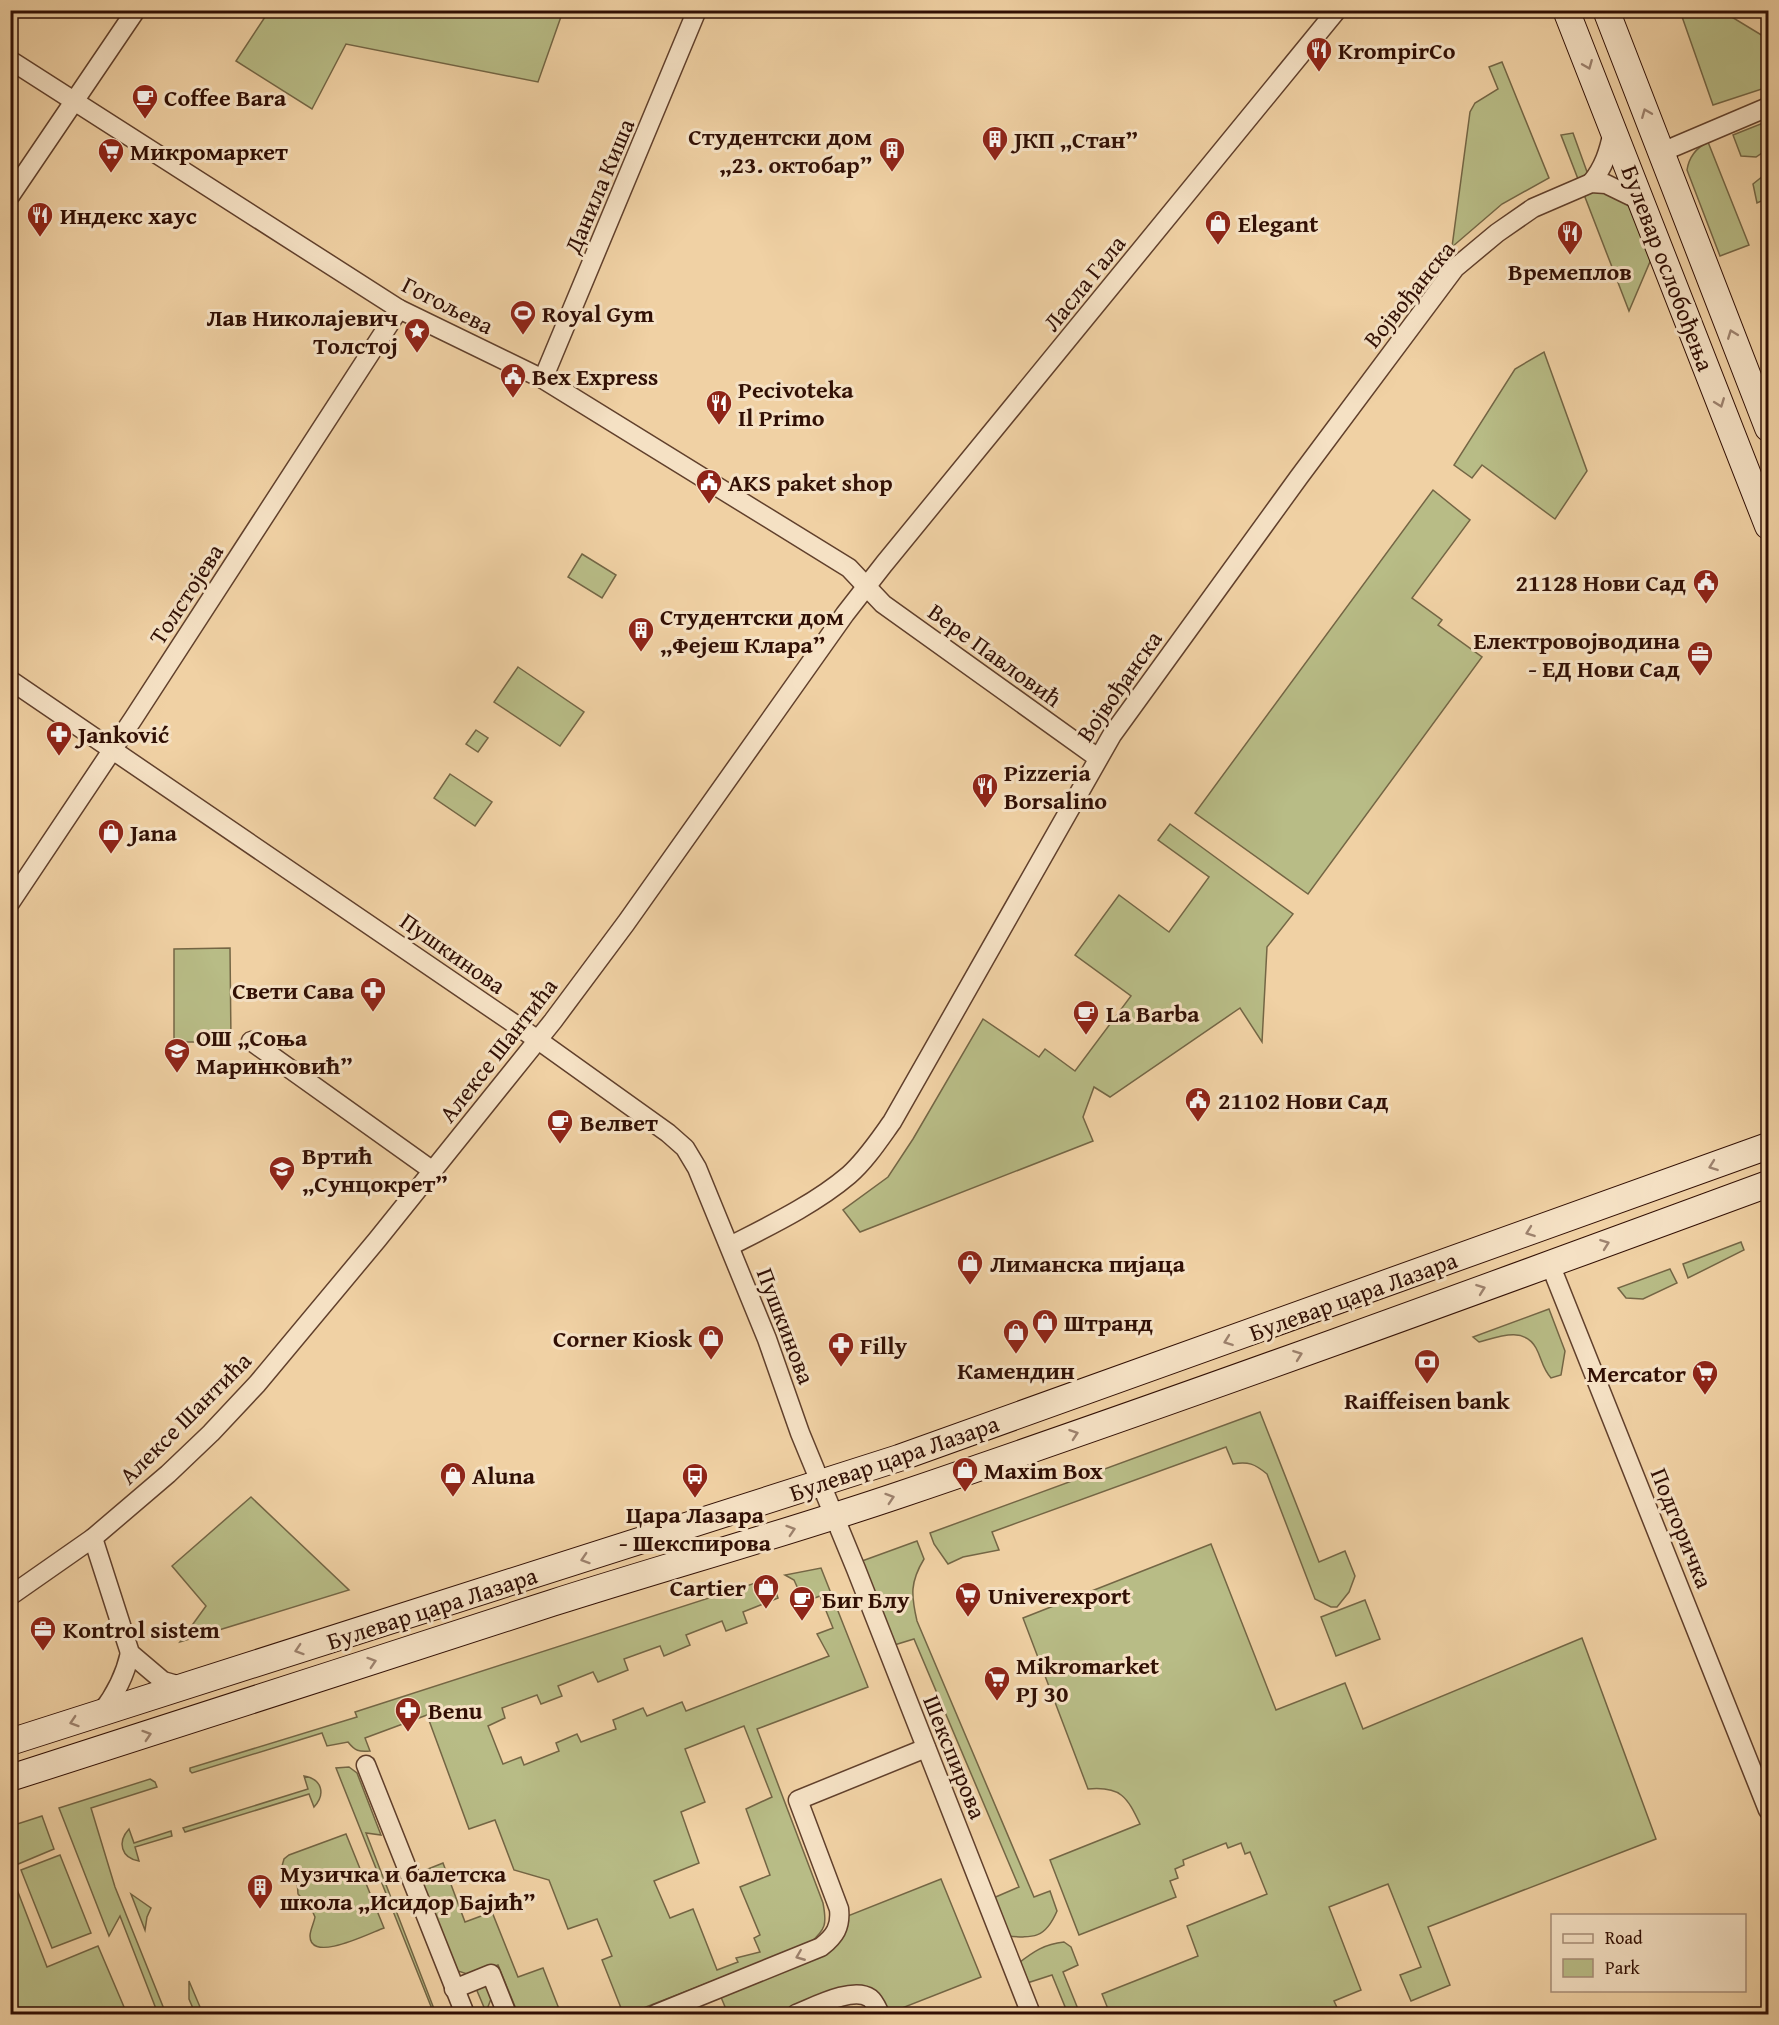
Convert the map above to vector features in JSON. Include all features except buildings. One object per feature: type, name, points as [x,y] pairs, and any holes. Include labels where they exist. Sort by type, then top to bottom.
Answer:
[{"type":"main road","name":"Булевар ослобођења","points":[[1566,10],[1768,525]]},
{"type":"main road","name":"Булевар ослобођења","points":[[1606,10],[1768,428]]},
{"type":"main road","name":"Булевар цара Лазара","points":[[10,1742],[821,1484],[1181,1358],[1768,1146]]},
{"type":"main road","name":"Булевар цара Лазара","points":[[10,1778],[193,1721],[555,1602],[835,1516],[1270,1366],[1768,1184]]},
{"type":"street","points":[[10,196],[136,10]]},
{"type":"street","name":"Данила Киша","points":[[543,379],[697,10]]},
{"type":"street","name":"Ласла Гала","points":[[867,587],[1337,10]]},
{"type":"street","name":"Гогољева","points":[[10,60],[399,309],[543,379],[849,568],[867,587]]},
{"type":"street","points":[[1662,152],[1768,107]]},
{"type":"street","points":[[1591,183],[1601,170],[1609,153],[1614,130]]},
{"type":"street","points":[[1591,183],[1606,184],[1641,201]]},
{"type":"street","name":"Војвођанска","points":[[730,1246],[761,1231],[836,1186],[871,1151],[892,1122],[1112,735],[1299,477],[1455,268],[1489,239],[1533,208],[1591,183]]},
{"type":"street","name":"Толстојева","points":[[10,903],[399,309]]},
{"type":"street","name":"Вере Павловић","points":[[867,587],[883,604],[1098,758]]},
{"type":"street","name":"Алексе Шантића","points":[[10,1596],[93,1538],[168,1474],[258,1384],[538,1040],[626,923],[867,587]]},
{"type":"street","name":"Пушкинова","points":[[10,680],[538,1040],[668,1133],[685,1148],[697,1168],[730,1246],[835,1516]]},
{"type":"street","points":[[250,1041],[433,1171]]},
{"type":"street","name":"Подгоричка","points":[[1550,1264],[1768,1810]]},
{"type":"street","name":"Шекспирова","points":[[835,1516],[1031,2014]]},
{"type":"street","points":[[93,1538],[130,1653],[126,1670],[113,1697],[101,1713]]},
{"type":"street","points":[[130,1653],[163,1681],[184,1687]]},
{"type":"street","points":[[656,2014],[821,1947],[831,1940],[837,1931],[840,1919],[839,1909],[798,1800],[926,1748]]},
{"type":"street","points":[[366,1765],[465,2014]]},
{"type":"street","points":[[454,1989],[491,1974],[507,2014]]},
{"type":"street","points":[[796,2014],[837,1998],[856,1994],[869,1997],[876,2004],[880,2014]]},
{"type":"green space","points":[[269,11],[563,11],[538,82],[346,44],[312,109],[236,61]]},
{"type":"green space","points":[[1680,11],[1722,11],[1768,39],[1768,87],[1713,105]]},
{"type":"green space","points":[[1502,62],[1549,178],[1502,204],[1452,247],[1470,112],[1475,103],[1498,89],[1489,67]]},
{"type":"green space","points":[[1768,121],[1768,149],[1756,157],[1741,156],[1733,135]]},
{"type":"green space","points":[[1573,133],[1591,183],[1621,191],[1658,243],[1629,311],[1561,135]]},
{"type":"green space","points":[[1708,142],[1749,245],[1720,256],[1687,170],[1694,153]]},
{"type":"green space","points":[[1768,172],[1768,198],[1757,203],[1753,184]]},
{"type":"green space","points":[[1544,352],[1587,471],[1555,519],[1482,465],[1472,478],[1454,465],[1515,369]]},
{"type":"green space","points":[[1433,490],[1470,520],[1412,598],[1442,620],[1438,625],[1482,657],[1308,894],[1195,813]]},
{"type":"green space","points":[[582,554],[616,575],[602,598],[568,577]]},
{"type":"green space","points":[[518,667],[584,712],[560,746],[494,702]]},
{"type":"green space","points":[[476,730],[488,738],[478,752],[466,744]]},
{"type":"green space","points":[[450,774],[492,802],[475,826],[434,798]]},
{"type":"green space","points":[[1170,824],[1293,914],[1267,947],[1262,1042],[1240,1008],[1110,1097],[1094,1087],[1083,1117],[1093,1141],[860,1232],[843,1210],[888,1177],[913,1139],[983,1019],[1039,1057],[1045,1049],[1075,1071],[1131,996],[1075,955],[1119,895],[1169,932],[1209,877],[1158,840]]},
{"type":"green space","points":[[230,948],[231,1042],[174,1042],[174,949]]},
{"type":"green space","points":[[1741,1242],[1744,1250],[1688,1278],[1683,1264]]},
{"type":"green space","points":[[1670,1269],[1677,1283],[1643,1299],[1626,1298],[1618,1288]]},
{"type":"green space","points":[[1549,1309],[1565,1351],[1561,1375],[1551,1378],[1536,1348],[1525,1337],[1510,1335],[1479,1342],[1473,1337]]},
{"type":"green space","points":[[1260,1412],[1319,1562],[1345,1551],[1355,1576],[1349,1592],[1337,1607],[1331,1607],[1315,1599],[1267,1474],[1251,1464],[1233,1464],[1226,1447],[992,1532],[999,1550],[963,1557],[948,1564],[934,1544],[930,1533]]},
{"type":"green space","points":[[251,1497],[349,1590],[180,1642],[206,1606],[172,1566]]},
{"type":"green space","points":[[917,1541],[924,1559],[916,1575],[913,1589],[917,1621],[1034,1897],[1050,1891],[1057,1911],[1048,1927],[1037,1935],[1005,1936],[991,1899],[1019,1887],[914,1639],[891,1646],[862,1561]]},
{"type":"green space","points":[[1211,1544],[1276,1710],[1345,1683],[1363,1729],[1582,1638],[1656,1839],[1428,1927],[1450,1985],[1411,2001],[1400,1975],[1421,1967],[1388,1884],[1329,1907],[1361,1990],[1334,2001],[1340,2014],[1110,2014],[1102,1994],[1198,1956],[1187,1926],[1267,1894],[1250,1852],[1245,1854],[1241,1843],[1228,1848],[1226,1843],[1183,1860],[1184,1865],[1175,1869],[1178,1878],[1170,1881],[1176,1897],[1079,1935],[1050,1860],[1140,1824],[1122,1795],[1108,1789],[1088,1789],[1023,1618]]},
{"type":"green space","points":[[821,1568],[868,1687],[757,1729],[823,1903],[824,1926],[810,1943],[628,2014],[604,2014],[621,2008],[602,1960],[612,1956],[597,1919],[568,1929],[549,1880],[514,1870],[495,1820],[469,1829],[427,1715],[365,1738],[370,1751],[358,1750],[348,1742],[327,1746],[322,1733],[192,1773],[190,1771],[190,1768],[357,1717],[355,1712],[771,1578],[778,1598],[743,1612],[747,1623],[726,1631],[722,1621],[686,1635],[690,1645],[664,1656],[660,1646],[624,1659],[628,1670],[598,1682],[593,1672],[558,1686],[562,1696],[541,1704],[537,1695],[502,1708],[505,1718],[488,1726],[503,1764],[521,1757],[524,1765],[559,1751],[556,1743],[577,1734],[581,1742],[616,1729],[613,1720],[643,1708],[647,1716],[682,1702],[686,1711],[829,1656],[817,1634],[833,1628],[820,1596],[804,1602],[794,1580],[785,1575]],"holes":[[[744,1726],[772,1797],[746,1809],[770,1875],[740,1887],[760,1935],[754,1938],[760,1952],[736,1958],[738,1962],[717,1970],[693,1909],[670,1918],[654,1881],[699,1863],[681,1812],[705,1802],[685,1749]]]},
{"type":"green space","points":[[1365,1600],[1380,1639],[1336,1656],[1321,1617]]},
{"type":"green space","points":[[349,1767],[357,1773],[381,1835],[366,1833],[436,2014],[434,2014],[336,1768]]},
{"type":"green space","points":[[304,1776],[315,1780],[320,1788],[320,1797],[314,1807],[309,1794],[185,1832],[183,1828],[308,1789]]},
{"type":"green space","points":[[150,1779],[157,1787],[91,1808],[115,1887],[166,2014],[158,2014],[120,1916],[109,1936],[59,1808]]},
{"type":"green space","points":[[42,1816],[54,1849],[11,1867],[11,1826]]},
{"type":"green space","points":[[129,1829],[134,1843],[171,1831],[172,1836],[135,1847],[139,1861],[128,1857],[123,1849],[123,1839]]},
{"type":"green space","points":[[346,1834],[384,1928],[342,1944],[320,1947],[313,1944],[310,1936],[315,1917],[311,1908],[298,1894],[297,1879],[282,1866],[284,1859],[289,1855]]},
{"type":"green space","points":[[60,1855],[91,1933],[52,1948],[21,1870]]},
{"type":"green space","points":[[443,1863],[465,1922],[492,1912],[518,1977],[543,1968],[561,2014],[518,2014],[498,1965],[470,1975],[455,1970],[418,1873]]},
{"type":"green space","points":[[11,1874],[47,1967],[98,1946],[127,2014],[11,2014]]},
{"type":"green space","points":[[941,1879],[981,1977],[887,2014],[869,1997],[797,2014],[728,2014],[718,1990],[821,1947],[840,1919]]},
{"type":"green space","points":[[131,1894],[151,1908],[145,1930]]},
{"type":"green space","points":[[1064,1942],[1071,1947],[1078,1965],[1063,1972],[1080,2014],[1068,2014],[1052,1975],[1024,1984],[1016,1965],[1044,1947]]},
{"type":"green space","points":[[189,1981],[203,2014],[195,2013],[189,1999]]},
{"type":"green space","points":[[484,1984],[494,1991],[486,2012],[475,1986]]},
{"type":"place","name":"KrompirCo","points":[[1319,73]]},
{"type":"place","name":"Coffee Bara","points":[[145,120]]},
{"type":"place","name":"ЈКП „Стан”","points":[[995,162]]},
{"type":"place","name":"Студентски дом „23. октобар”","points":[[892,173]]},
{"type":"place","name":"Микромаркет","points":[[111,174]]},
{"type":"place","name":"Индекс хаус","points":[[40,238]]},
{"type":"place","name":"Elegant","points":[[1218,246]]},
{"type":"place","name":"Времеплов","points":[[1570,256]]},
{"type":"place","name":"Royal Gym","points":[[523,336]]},
{"type":"place","name":"Лав Николајевич Толстој","points":[[417,354]]},
{"type":"place","name":"Bex Express","points":[[513,399]]},
{"type":"place","name":"Pecivoteka Il Primo","points":[[719,426]]},
{"type":"place","name":"AKS paket shop","points":[[709,505]]},
{"type":"place","name":"21128 Нови Сад","points":[[1706,605]]},
{"type":"place","name":"Студентски дом „Фејеш Клара”","points":[[641,653]]},
{"type":"place","name":"Електровојводина - ЕД Нови Сад","points":[[1700,677]]},
{"type":"place","name":"Janković","points":[[59,757]]},
{"type":"place","name":"Pizzeria Borsalino","points":[[985,809]]},
{"type":"place","name":"Jana","points":[[111,855]]},
{"type":"place","name":"Свети Сава","points":[[373,1013]]},
{"type":"place","name":"La Barba","points":[[1086,1036]]},
{"type":"place","name":"ОШ „Соња Маринковић”","points":[[177,1074]]},
{"type":"place","name":"21102 Нови Сад","points":[[1198,1123]]},
{"type":"place","name":"Велвет","points":[[560,1145]]},
{"type":"place","name":"Вртић „Сунцокрет”","points":[[282,1192]]},
{"type":"place","name":"Лиманска пијаца","points":[[970,1286]]},
{"type":"place","name":"Штранд","points":[[1045,1345]]},
{"type":"place","name":"Камендин","points":[[1016,1355]]},
{"type":"place","name":"Corner Kiosk","points":[[711,1361]]},
{"type":"place","name":"Filly","points":[[841,1368]]},
{"type":"place","name":"Raiffeisen bank","points":[[1427,1385]]},
{"type":"place","name":"Mercator","points":[[1705,1396]]},
{"type":"place","name":"Maxim Box","points":[[965,1493]]},
{"type":"place","name":"Aluna","points":[[453,1498]]},
{"type":"place","name":"Цара Лазара - Шекспирова","points":[[695,1499]]},
{"type":"place","name":"Cartier","points":[[766,1610]]},
{"type":"place","name":"Univerexport","points":[[968,1618]]},
{"type":"place","name":"Биг Блу","points":[[802,1622]]},
{"type":"place","name":"Kontrol sistem","points":[[43,1652]]},
{"type":"place","name":"Mikromarket PJ 30","points":[[997,1702]]},
{"type":"place","name":"Benu","points":[[408,1733]]},
{"type":"place","name":"Музичка и балетска школа „Исидор Бајић”","points":[[260,1910]]}]
